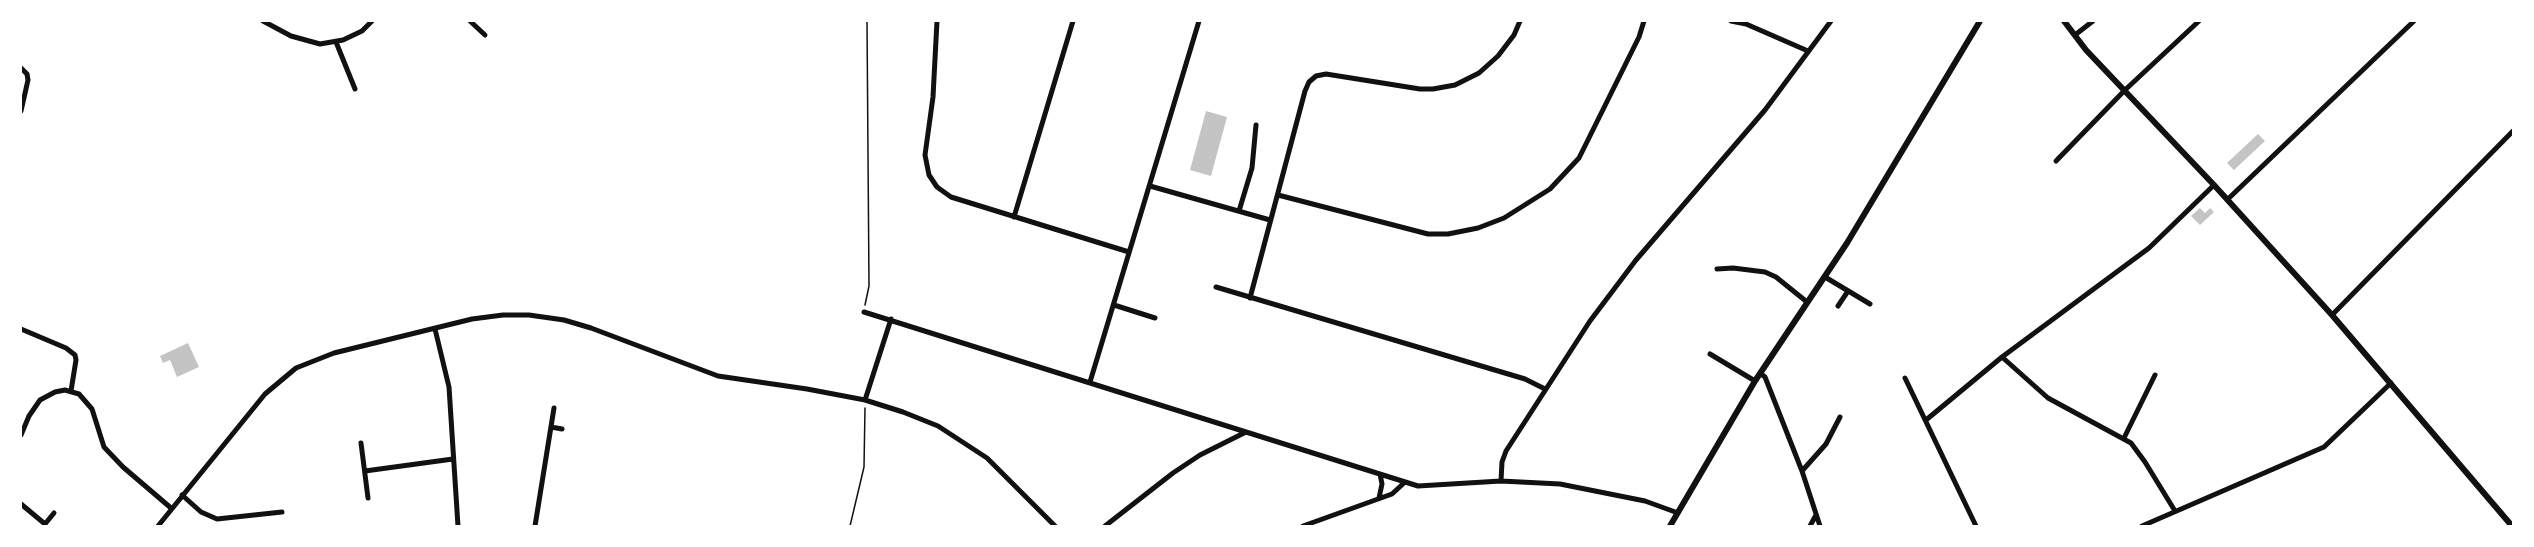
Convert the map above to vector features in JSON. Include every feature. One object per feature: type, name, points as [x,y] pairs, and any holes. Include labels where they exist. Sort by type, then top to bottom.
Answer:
[{"type":"street","points":[[263,21],[302,40],[320,44],[336,42],[362,31],[372,21]]},
{"type":"street","points":[[470,21],[485,35]]},
{"type":"street","points":[[938,21],[933,97],[925,155],[929,176],[937,187],[951,197],[1129,252]]},
{"type":"street","points":[[1014,217],[1073,21]]},
{"type":"street","points":[[1090,382],[1199,21]]},
{"type":"street","points":[[1250,298],[1305,91],[1316,76],[1326,74],[1433,90],[1455,85],[1479,73],[1498,56],[1514,35],[1520,21]]},
{"type":"street","points":[[1278,195],[1428,234],[1448,234],[1468,230],[1504,218],[1550,189],[1579,158],[1639,37],[1644,21]]},
{"type":"street","points":[[1731,21],[1746,24],[1808,51]]},
{"type":"street","points":[[1501,482],[1504,455],[1590,321],[1636,260],[1765,110],[1831,21]]},
{"type":"street","points":[[1670,526],[1755,381],[1825,277],[1980,21]]},
{"type":"street","points":[[2064,21],[2085,50],[2228,199],[2332,315],[2511,526]]},
{"type":"street","points":[[2075,35],[2093,21]]},
{"type":"street","points":[[2056,161],[2125,90],[2199,21]]},
{"type":"street","points":[[2228,199],[2414,21]]},
{"type":"street","points":[[336,42],[355,89]]},
{"type":"street","points":[[21,68],[28,80],[21,110]]},
{"type":"street","points":[[1239,211],[1252,168],[1256,125]]},
{"type":"street","points":[[2332,315],[2513,131]]},
{"type":"street","points":[[1926,420],[2002,357],[2149,249],[2214,185]]},
{"type":"street","points":[[1149,186],[1270,220]]},
{"type":"street","points":[[1717,269],[1766,269],[1808,302]]},
{"type":"street","points":[[1825,277],[1870,304]]},
{"type":"street","points":[[1216,287],[1525,379],[1545,389]]},
{"type":"street","points":[[1838,306],[1848,291]]},
{"type":"street","points":[[1114,305],[1155,318]]},
{"type":"street","points":[[864,312],[1424,487],[1501,482],[1545,483],[1588,488],[1645,501],[1678,513]]},
{"type":"street","points":[[159,526],[171,508],[265,394],[296,368],[334,353],[472,319],[503,315],[529,315],[564,320],[591,328],[716,375],[865,400],[938,426],[987,458],[1054,526]]},
{"type":"street","points":[[865,400],[891,319]]},
{"type":"street","points":[[21,328],[66,348],[75,355],[71,391]]},
{"type":"street","points":[[435,329],[449,387],[458,526]]},
{"type":"street","points":[[1710,354],[1755,381]]},
{"type":"street","points":[[2002,357],[2049,398],[2124,438],[2138,451],[2175,511]]},
{"type":"street","points":[[1760,373],[1765,377],[1802,471],[1820,526]]},
{"type":"street","points":[[2124,438],[2155,375]]},
{"type":"street","points":[[1905,378],[1976,526]]},
{"type":"street","points":[[2142,526],[2324,447],[2391,383]]},
{"type":"street","points":[[21,435],[29,416],[40,400],[56,392],[71,391],[85,399],[92,409],[104,447],[123,467],[171,508]]},
{"type":"street","points":[[535,526],[554,408]]},
{"type":"street","points":[[1802,471],[1826,444],[1840,417]]},
{"type":"street","points":[[551,427],[562,429]]},
{"type":"street","points":[[1105,526],[1173,472],[1200,455],[1246,432]]},
{"type":"street","points":[[361,443],[368,498]]},
{"type":"street","points":[[366,471],[453,459]]},
{"type":"street","points":[[1379,498],[1382,484],[1380,474]]},
{"type":"street","points":[[1302,526],[1397,491],[1405,482]]},
{"type":"street","points":[[182,495],[201,512],[217,519],[282,512]]},
{"type":"street","points":[[21,504],[45,524],[54,513]]},
{"type":"street","points":[[1810,526],[1816,515]]},
{"type":"path","points":[[864,312],[868,286],[867,21]]},
{"type":"path","points":[[850,526],[864,467],[865,400]]},
{"type":"building","points":[[1206,111],[1227,117],[1211,176],[1190,170]]},
{"type":"building","points":[[2258,134],[2265,141],[2234,170],[2227,163]]},
{"type":"building","points":[[2200,208],[2205,213],[2210,208],[2214,212],[2200,225],[2191,216]]},
{"type":"building","points":[[188,343],[199,367],[177,377],[170,360],[163,363],[160,356]]}]
